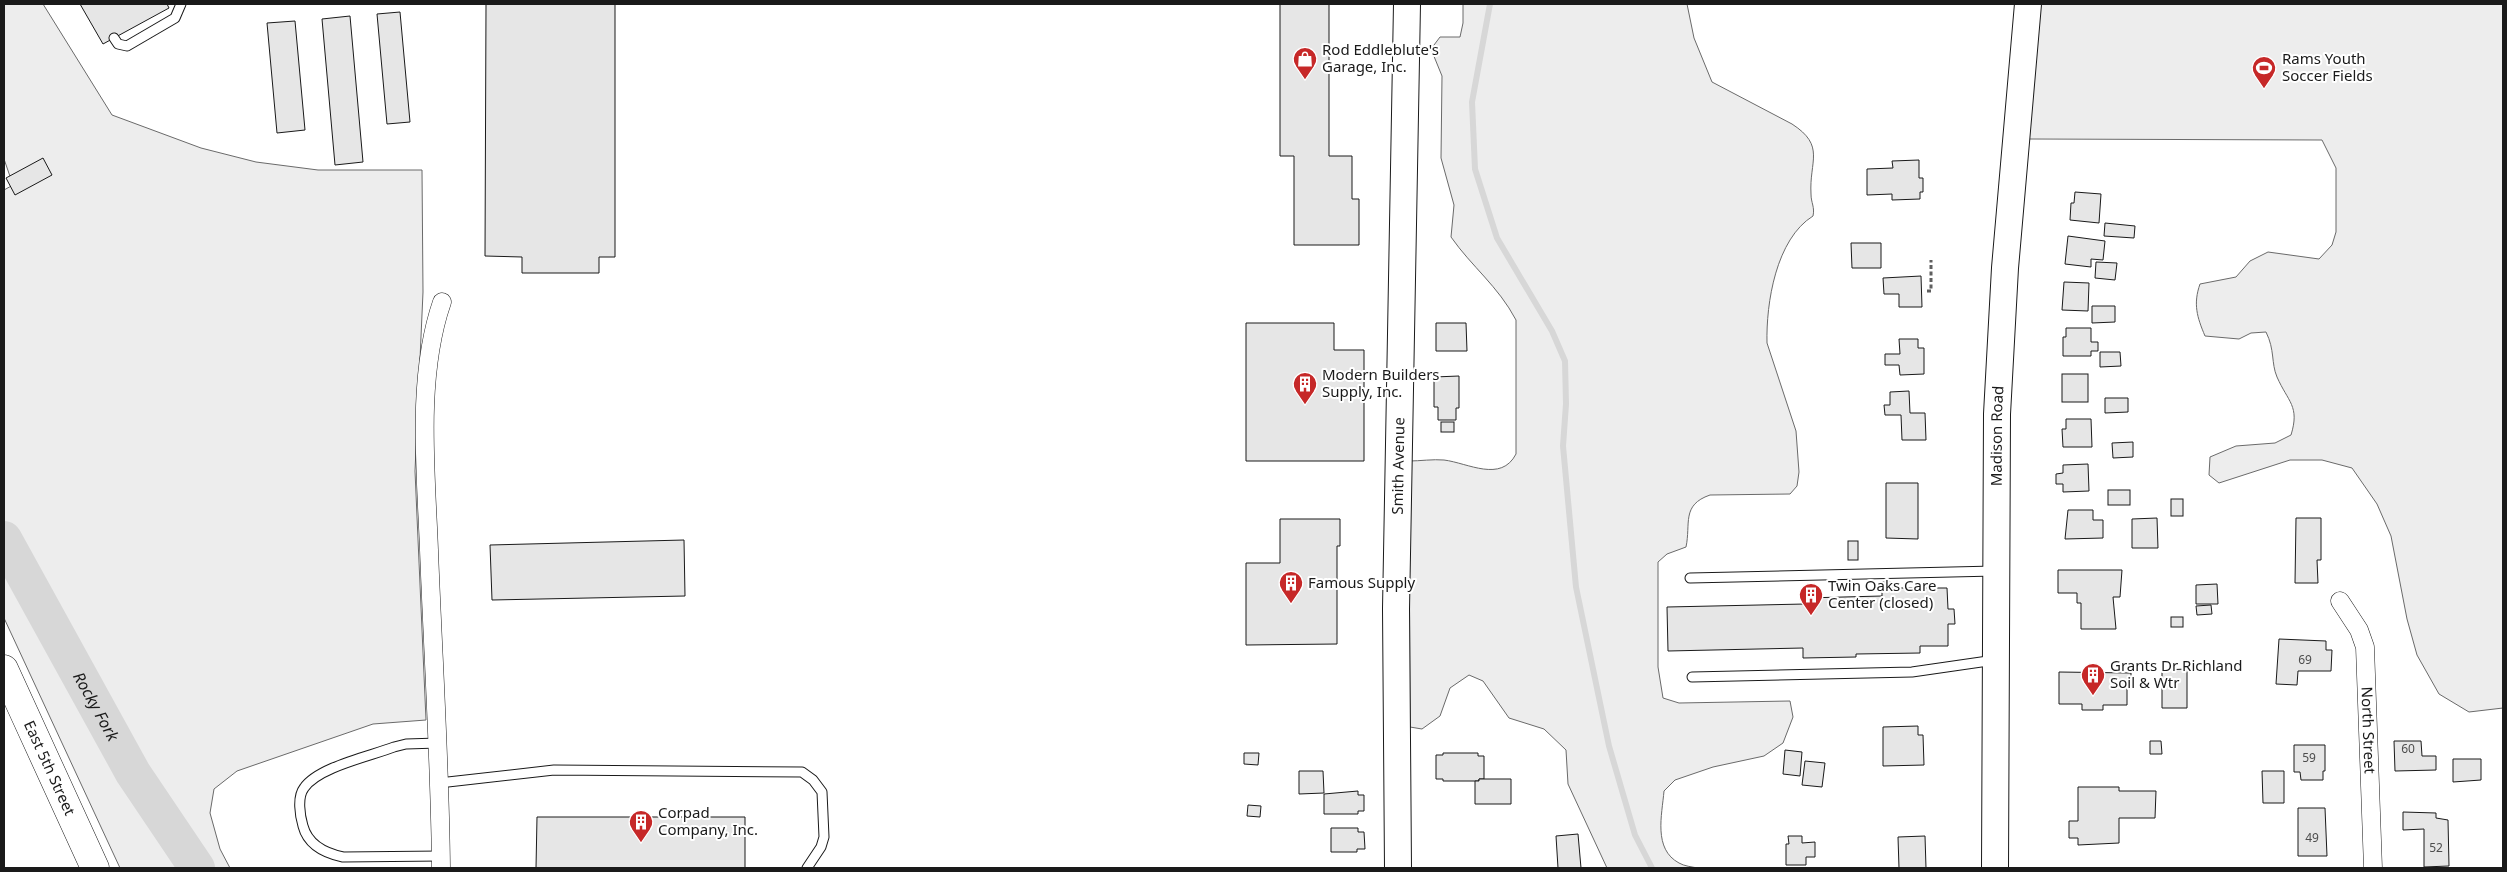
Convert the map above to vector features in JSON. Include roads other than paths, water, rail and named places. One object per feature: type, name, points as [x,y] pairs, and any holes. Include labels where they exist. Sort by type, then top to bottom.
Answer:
[{"type":"main road","name":"East 5th Street","points":[[4,669],[95,868]]},
{"type":"street","name":"Smith Avenue","points":[[1398,868],[1396,609],[1407,4]]},
{"type":"street","name":"Madison Road","points":[[1995,868],[1995,571],[2001,323],[2028,4]]},
{"type":"street","points":[[441,862],[426,450],[429,349],[442,302]]},
{"type":"street","name":"North Street","points":[[2340,600],[2359,630],[2365,648],[2373,868]]},
{"type":"lane","points":[[114,38],[118,44],[126,46],[175,18],[182,4]]},
{"type":"lane","points":[[1690,578],[1995,571]]},
{"type":"lane","points":[[1692,677],[1912,672],[1995,660]]},
{"type":"lane","points":[[438,743],[406,744],[394,747],[322,773],[304,788],[300,800],[302,825],[307,838],[330,854],[343,857],[441,862]]},
{"type":"lane","points":[[439,784],[554,770],[802,772],[813,780],[822,792],[824,837],[821,847],[807,868]]},
{"type":"waterway","points":[[1490,4],[1472,102],[1475,169],[1497,238],[1552,331],[1565,361],[1566,404],[1563,446],[1576,587],[1609,746],[1635,835],[1652,868]]},
{"type":"waterway","name":"Rocky Fork","points":[[4,539],[133,773],[197,868]]},
{"type":"place","name":"Rod Eddleblute's Garage, Inc.","points":[[1305,80]]},
{"type":"place","name":"Rams Youth Soccer Fields","points":[[2264,89]]},
{"type":"place","name":"Modern Builders Supply, Inc.","points":[[1305,405]]},
{"type":"place","name":"Famous Supply","points":[[1291,604]]},
{"type":"place","name":"Twin Oaks Care Center (closed)","points":[[1811,616]]},
{"type":"place","name":"Grants Dr Richland Soil & Wtr","points":[[2093,696]]},
{"type":"place","name":"Corpad Company, Inc.","points":[[641,843]]}]
